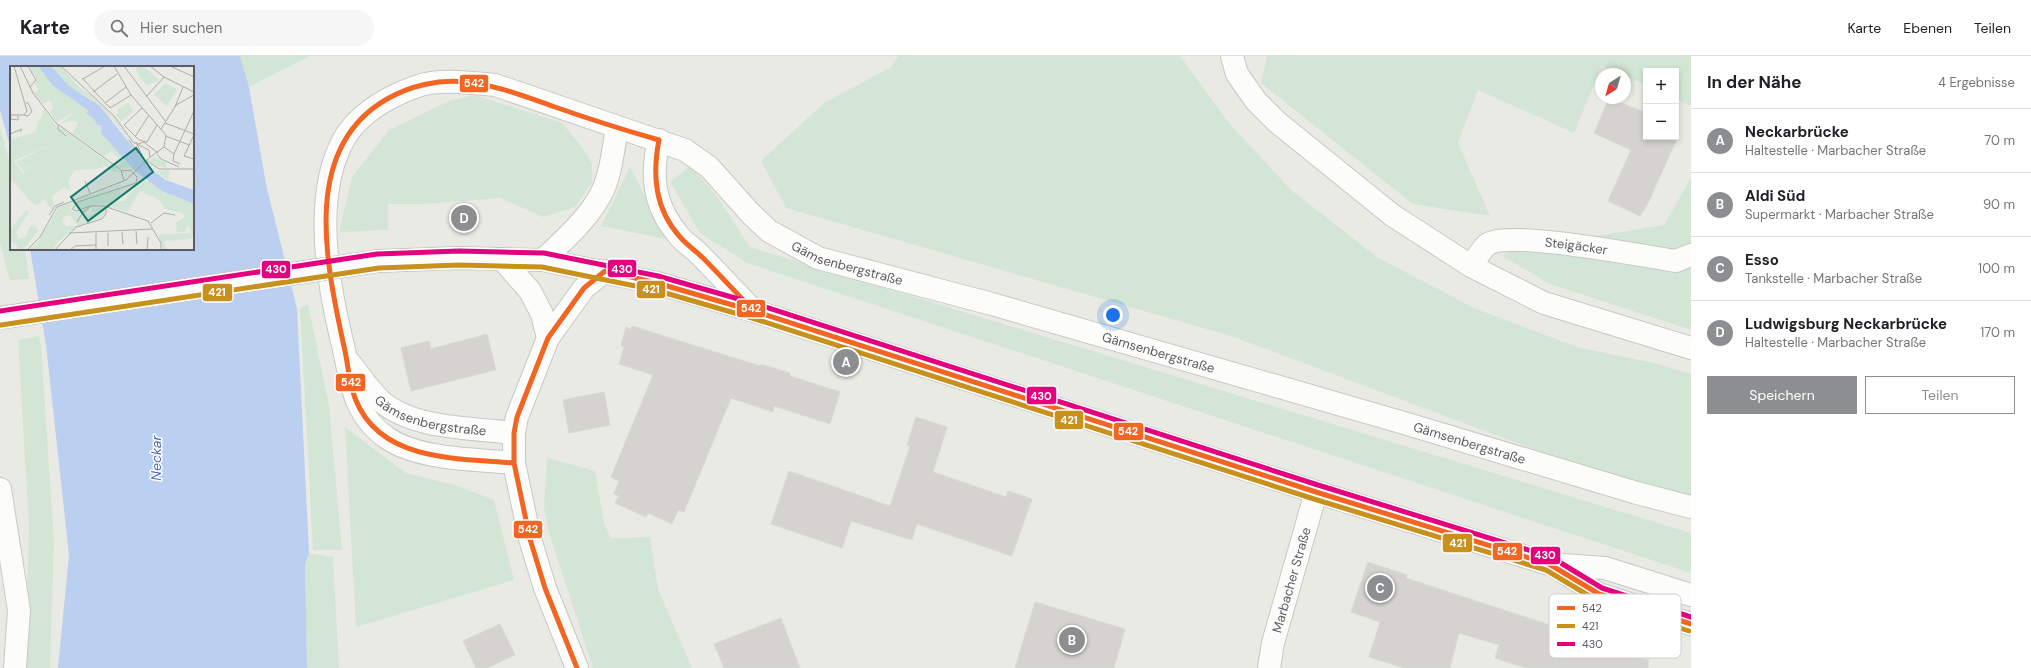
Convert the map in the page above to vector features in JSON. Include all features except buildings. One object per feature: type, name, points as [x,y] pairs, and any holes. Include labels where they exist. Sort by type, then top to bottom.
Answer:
[{"type":"street","points":[[1232,56],[1237,74],[1256,101],[1277,122],[1392,214],[1471,266],[1544,303],[1691,348]]},
{"type":"street","name":"Gämsenbergstraße","points":[[514,463],[438,455],[400,446],[386,438],[363,413],[353,395],[334,298],[325,237],[329,188],[334,163],[344,138],[357,121],[380,103],[410,89],[430,83],[465,82],[495,85],[617,128],[659,140],[686,150],[703,161],[751,214],[769,231],[818,258],[999,306],[1396,421],[1637,493],[1691,507]]},
{"type":"street","points":[[544,260],[574,231],[601,195],[617,128]]},
{"type":"street","points":[[659,140],[654,161],[654,184],[663,213],[680,237],[698,253],[754,311]]},
{"type":"street","name":"Steigäcker","points":[[1471,266],[1487,245],[1505,239],[1551,242],[1676,261],[1691,255]]},
{"type":"street","points":[[0,318],[378,261],[459,258],[544,260],[605,271],[691,292],[1316,492],[1549,564],[1605,568],[1691,595]]},
{"type":"street","points":[[502,259],[530,290],[542,314],[548,338]]},
{"type":"street","points":[[577,668],[545,588],[530,539],[514,463],[514,433],[517,417],[548,338],[584,288],[605,271]]},
{"type":"street","name":"Gämsenbergstraße","points":[[346,357],[367,386],[382,402],[395,411],[429,423],[514,433]]},
{"type":"street","points":[[0,489],[19,610],[15,668]]},
{"type":"street","name":"Marbacher Straße","points":[[1269,668],[1272,643],[1316,492]]},
{"type":"street","points":[[1549,564],[1599,594]]},
{"type":"street","points":[[1681,621],[1691,624]]},
{"type":"green space","points":[[240,56],[311,56],[249,87]]},
{"type":"green space","points":[[898,56],[1180,56],[1229,123],[1291,190],[1377,257],[1474,308],[1577,347],[1654,363],[1691,374],[1691,501],[1662,497],[1231,336],[786,208],[761,161],[824,103],[891,67]]},
{"type":"green space","points":[[1267,56],[1691,56],[1691,106],[1679,100],[1679,68],[1643,68],[1643,84],[1631,78],[1631,68],[1609,68],[1602,65],[1601,68],[1595,68],[1595,82],[1574,133],[1478,90],[1458,143],[1490,216],[1413,204],[1261,83]]},
{"type":"green space","points":[[475,95],[562,123],[581,146],[592,163],[592,183],[575,207],[543,217],[500,198],[424,204],[388,204],[388,230],[339,232],[352,177],[389,130],[449,101]]},
{"type":"green space","points":[[0,127],[10,163],[10,250],[25,250],[29,279],[10,280],[0,243]]},
{"type":"green space","points":[[690,166],[716,195],[750,247],[1691,533],[1691,573],[747,263],[700,233],[670,182]]},
{"type":"green space","points":[[630,167],[667,239],[601,226]]},
{"type":"green space","points":[[1691,178],[1691,330],[1550,284],[1502,256],[1514,249],[1664,225]]},
{"type":"green space","points":[[308,304],[329,405],[342,550],[313,550],[300,308]]},
{"type":"green space","points":[[39,336],[41,346],[54,541],[50,668],[25,668],[29,526],[18,340]]},
{"type":"green space","points":[[345,427],[406,473],[455,485],[494,500],[514,580],[356,627]]},
{"type":"green space","points":[[547,458],[595,471],[604,523],[611,538],[650,537],[658,589],[692,668],[593,668],[549,533],[544,509]]},
{"type":"green space","points":[[309,553],[333,557],[339,668],[307,668],[305,565]]},
{"type":"water","name":"Neckar","points":[[0,56],[240,56],[249,87],[266,184],[297,309],[309,553],[305,565],[307,668],[58,668],[69,555],[46,345],[30,250],[194,250],[194,66],[10,66],[10,146],[0,110]]},
{"type":"transit line","name":"542","points":[[514,463],[442,457],[418,452],[396,443],[377,431],[362,413],[352,389],[349,377],[346,353],[336,311],[327,243],[326,209],[331,176],[341,146],[360,120],[387,99],[405,90],[424,84],[455,81],[488,86],[511,92],[659,140],[656,179],[658,192],[665,215],[680,237],[703,258],[754,311],[1316,492],[1549,564],[1599,594]]},
{"type":"transit line","name":"430","points":[[0,311],[377,254],[459,251],[544,253],[658,276],[756,304],[1318,485],[1551,557],[1602,588],[1620,594]]},
{"type":"transit line","name":"421","points":[[1,325],[379,268],[459,265],[542,267],[655,290],[752,318],[1314,499],[1546,570],[1586,594]]},
{"type":"transit line","name":"542","points":[[577,668],[545,588],[530,539],[514,463],[514,433],[517,417],[548,338],[584,288],[605,271],[657,283],[753,311]]},
{"type":"transit line","name":"430","points":[[1681,614],[1691,617]]},
{"type":"transit line","name":"542","points":[[1681,621],[1691,624]]},
{"type":"transit line","name":"421","points":[[1681,628],[1689,631]]},
{"type":"place","name":"Ludwigsburg Neckarbrücke","points":[[464,218]]},
{"type":"place","name":"Neckarbrücke","points":[[846,362]]},
{"type":"place","name":"Esso","points":[[1380,588]]},
{"type":"place","name":"Aldi Süd","points":[[1072,640]]}]
